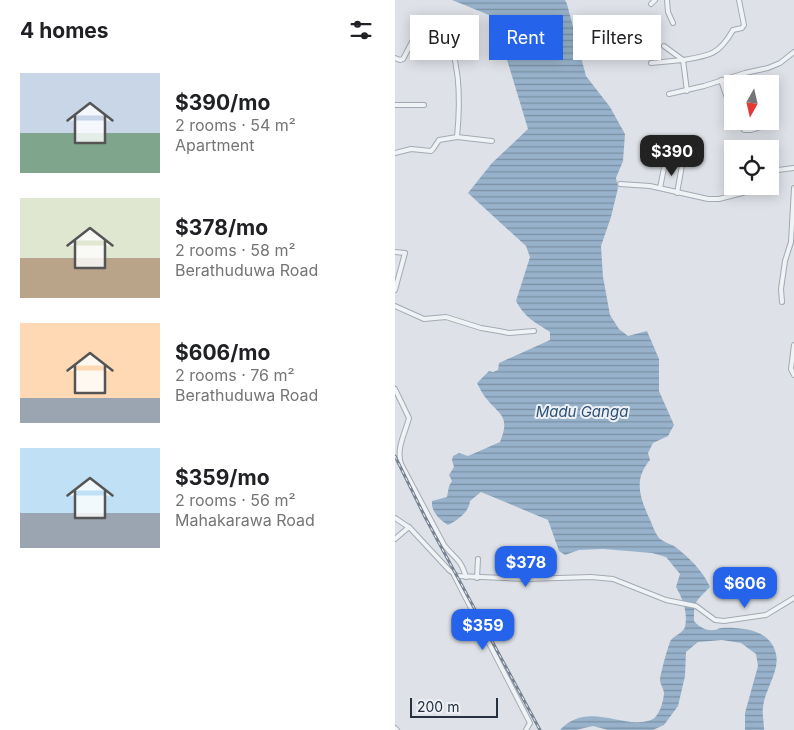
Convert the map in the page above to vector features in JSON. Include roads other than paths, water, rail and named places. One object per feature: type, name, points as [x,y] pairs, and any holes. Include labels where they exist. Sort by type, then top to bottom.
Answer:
[{"type":"street","points":[[651,4],[655,0]]},
{"type":"street","points":[[667,0],[668,12],[673,23]]},
{"type":"street","points":[[651,63],[683,60],[712,54],[723,45],[733,30],[742,28],[744,25],[739,0]]},
{"type":"street","points":[[664,46],[683,60],[687,91]]},
{"type":"street","points":[[395,58],[403,59],[410,47]]},
{"type":"street","points":[[669,94],[687,91],[758,69],[768,68],[780,63],[794,52]]},
{"type":"street","points":[[456,60],[460,111],[457,137]]},
{"type":"street","points":[[721,80],[724,89]]},
{"type":"street","points":[[395,105],[424,105]]},
{"type":"street","points":[[395,153],[411,149],[431,150],[439,140],[457,137],[492,141]]},
{"type":"street","points":[[677,193],[683,160]]},
{"type":"street","points":[[660,188],[665,163]]},
{"type":"street","points":[[779,170],[794,168]]},
{"type":"street","points":[[620,184],[660,188],[708,199],[719,199],[735,195]]},
{"type":"street","points":[[782,302],[781,290],[785,261],[793,242],[792,205],[794,188]]},
{"type":"street","points":[[395,252],[405,253],[395,290]]},
{"type":"street","points":[[395,306],[424,319],[447,317],[481,328],[509,333],[534,331]]},
{"type":"street","points":[[794,345],[791,369],[794,375]]},
{"type":"street","points":[[395,389],[409,418],[399,449],[398,456],[401,464],[444,545],[449,552],[457,557],[464,568],[466,577]]},
{"type":"street","points":[[395,518],[409,527],[454,575],[507,681],[527,715],[530,723],[526,730]]},
{"type":"street","points":[[395,539],[409,527]]},
{"type":"street","points":[[477,578],[478,559]]},
{"type":"street","points":[[454,575],[477,578],[603,577],[613,579],[666,600],[697,606],[715,620],[724,621],[766,615],[794,598]]},
{"type":"water","name":"Madu Ganga","points":[[452,0],[565,0],[573,27],[573,60],[582,60],[586,76],[610,107],[625,134],[623,161],[616,178],[618,188],[601,246],[603,277],[610,315],[619,329],[628,336],[647,331],[659,359],[659,391],[674,425],[668,436],[653,443],[648,453],[650,460],[641,475],[640,491],[644,506],[660,539],[674,546],[690,559],[710,587],[695,605],[694,621],[700,627],[708,630],[720,628],[747,629],[762,635],[773,646],[777,660],[764,700],[764,730],[745,730],[745,713],[758,666],[756,654],[741,643],[722,640],[698,642],[686,652],[685,676],[678,706],[664,725],[653,730],[608,730],[593,726],[576,730],[560,730],[571,721],[582,717],[593,716],[628,722],[640,722],[651,720],[656,716],[663,698],[664,692],[660,680],[668,646],[671,640],[683,631],[685,627],[684,606],[676,587],[680,574],[666,557],[652,553],[603,549],[579,550],[565,555],[559,551],[548,520],[481,492],[470,501],[468,509],[456,521],[448,525],[434,512],[432,501],[447,497],[452,481],[449,475],[454,467],[453,456],[459,453],[468,456],[500,442],[503,433],[504,421],[502,416],[485,397],[477,383],[489,371],[498,370],[499,363],[550,340],[550,332],[527,315],[516,301],[530,257],[526,246],[468,193],[492,163],[528,129],[507,60],[563,60],[563,15],[489,15]]},
{"type":"railway","points":[[395,456],[425,517],[540,730]]}]
